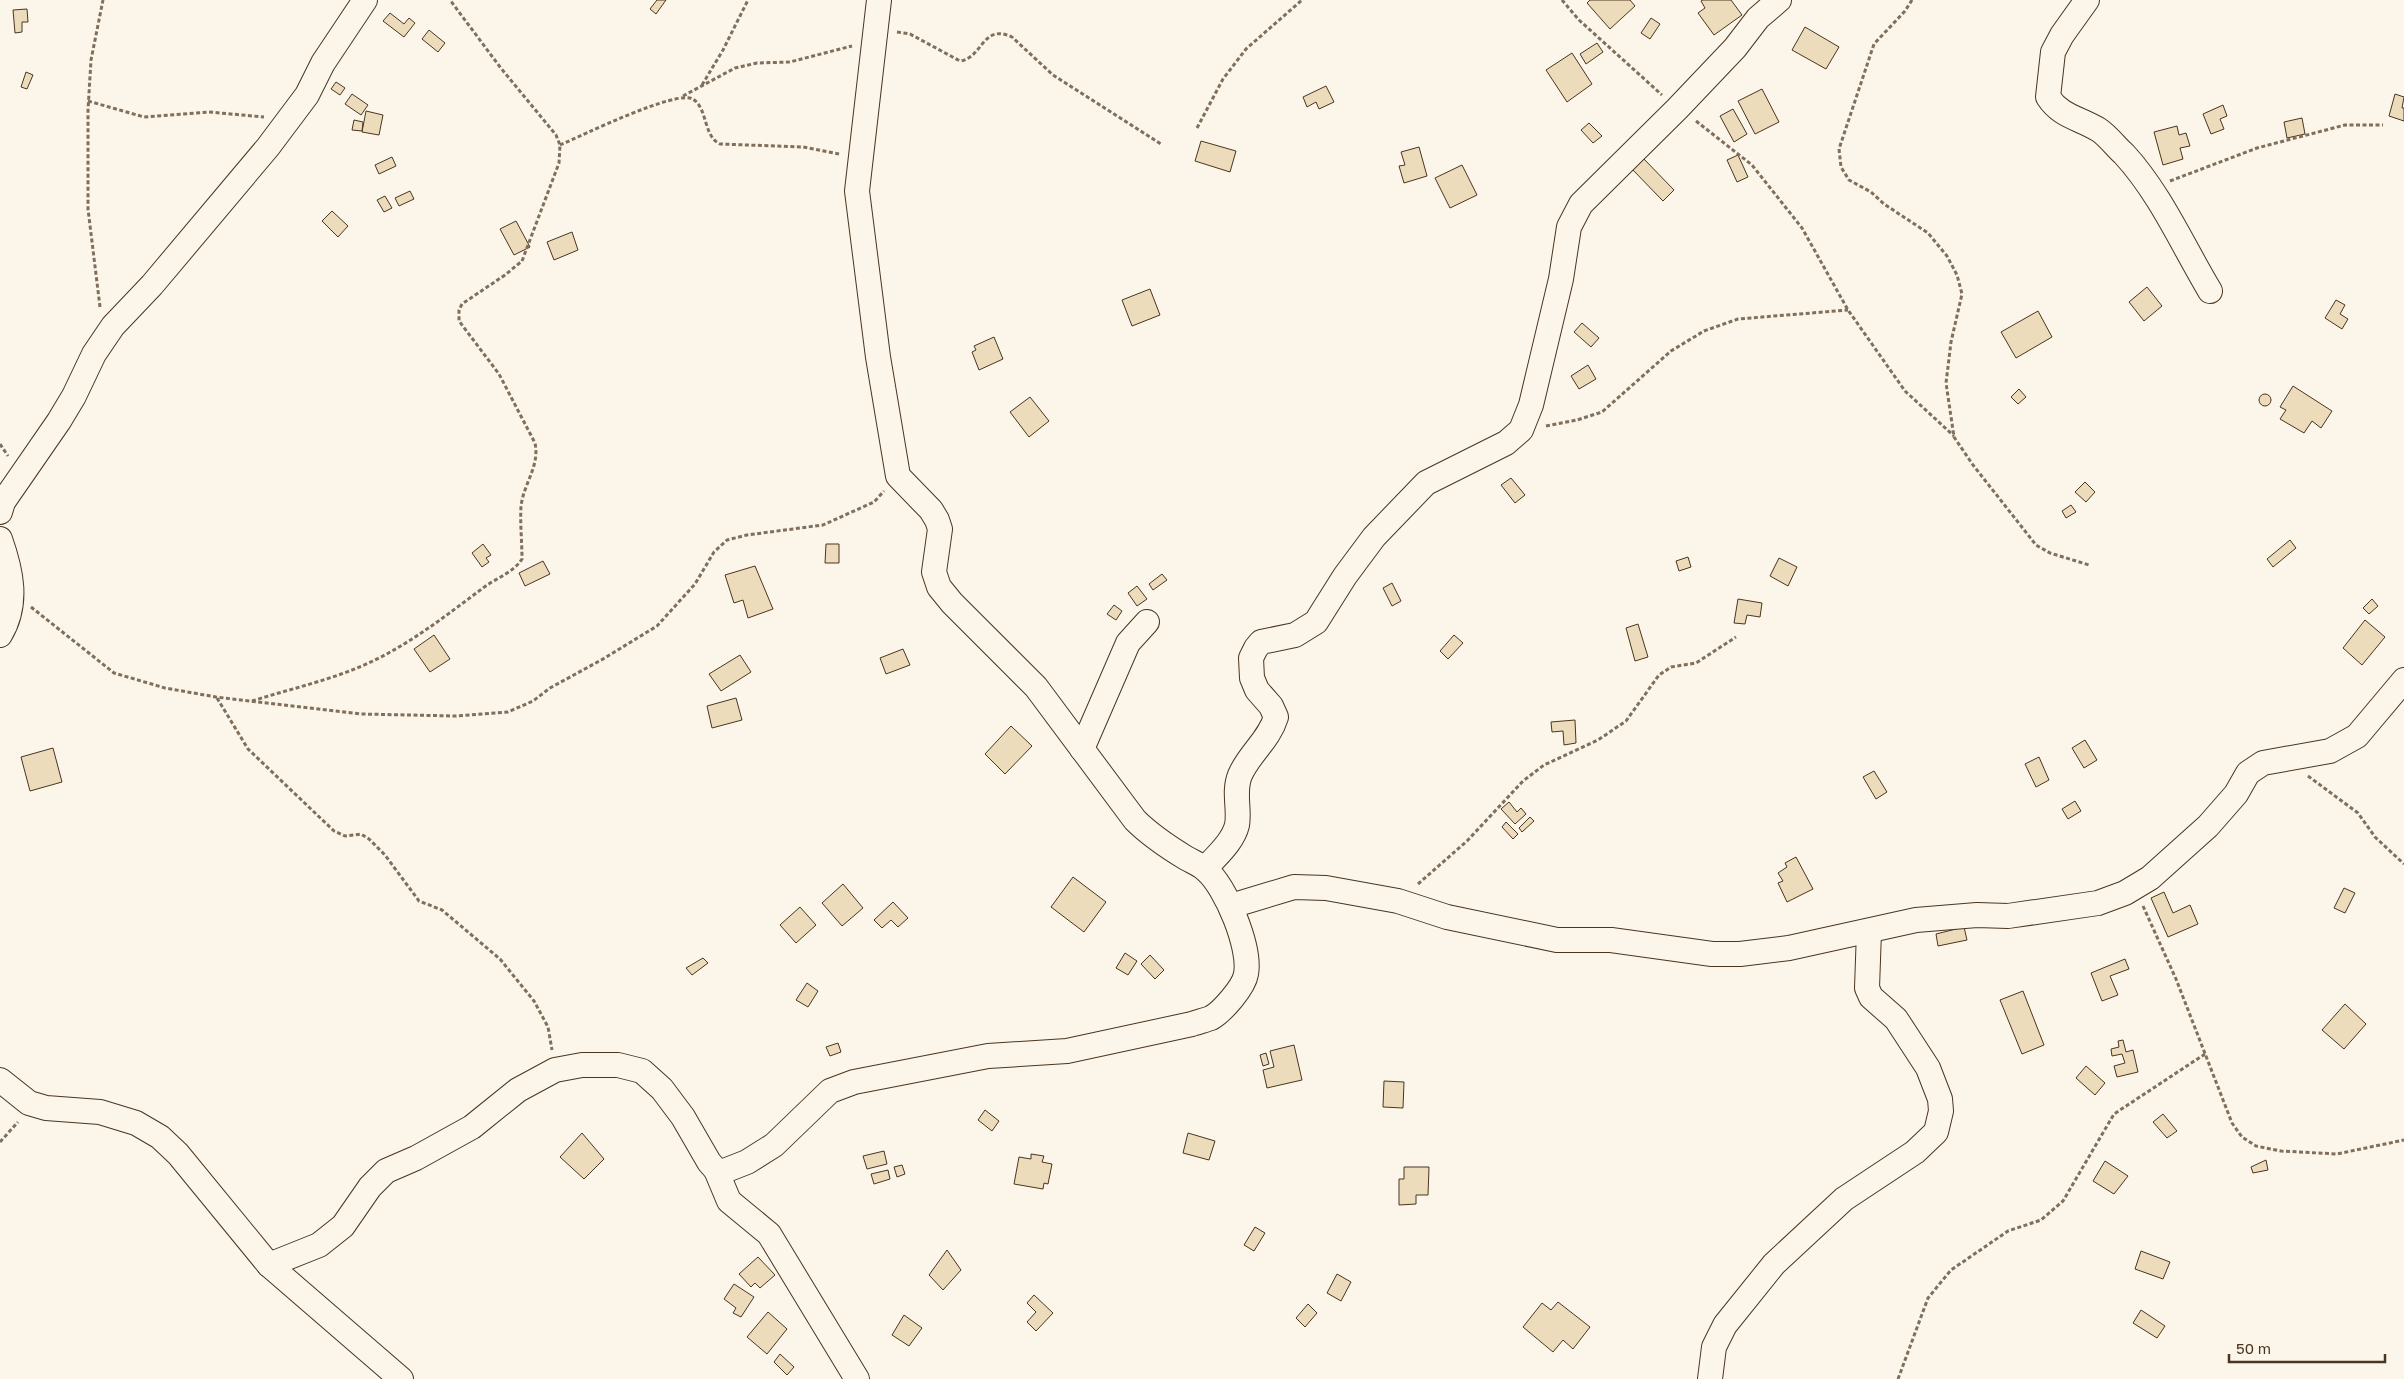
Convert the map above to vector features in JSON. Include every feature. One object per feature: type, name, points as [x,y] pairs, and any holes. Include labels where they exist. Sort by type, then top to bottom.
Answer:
[{"type":"street","points":[[0,512],[3,502],[74,396],[94,354],[113,326],[152,285],[307,96],[323,63],[365,0]]},
{"type":"street","points":[[716,1170],[731,1170],[774,1145],[830,1091],[854,1082],[988,1056],[1067,1051],[1212,1017],[1232,998],[1246,975],[1246,957],[1231,906],[1218,883],[1205,869],[1151,835],[1135,820],[1036,687],[952,603],[940,587],[934,572],[940,530],[937,520],[898,476],[878,357],[857,191],[879,0]]},
{"type":"street","points":[[1205,869],[1230,841],[1237,826],[1236,788],[1239,777],[1247,762],[1267,736],[1276,716],[1271,706],[1256,690],[1252,678],[1251,658],[1256,648],[1261,642],[1295,636],[1316,622],[1345,576],[1374,537],[1426,483],[1506,443],[1521,430],[1531,405],[1560,279],[1569,227],[1586,198],[1677,109],[1735,48],[1758,18],[1779,0]]},
{"type":"street","points":[[2087,0],[2062,35],[2053,52],[2048,98],[2055,108],[2072,119],[2099,130],[2125,155],[2151,189],[2210,291]]},
{"type":"street","points":[[0,538],[10,566],[13,591],[2,627]]},
{"type":"street","points":[[1082,749],[1128,643],[1147,622]]},
{"type":"street","points":[[1231,906],[1294,888],[1326,888],[1398,901],[1447,917],[1557,940],[1611,940],[1712,954],[1740,954],[1779,949],[1916,920],[1977,915],[2008,916],[2098,903],[2150,878],[2208,826],[2236,794],[2248,772],[2263,763],[2330,751],[2346,744],[2367,725],[2392,692],[2404,680]]},
{"type":"street","points":[[1710,1379],[1714,1347],[1725,1324],[1774,1264],[1844,1199],[1915,1152],[1936,1132],[1942,1111],[1940,1099],[1928,1068],[1896,1020],[1871,997],[1867,988],[1870,931]]},
{"type":"street","points":[[269,1265],[319,1245],[343,1226],[370,1187],[386,1171],[416,1158],[472,1127],[518,1090],[555,1070],[582,1065],[618,1066],[642,1072],[662,1089],[684,1117],[708,1162],[716,1170],[729,1201],[769,1234],[857,1379]]},
{"type":"street","points":[[0,1080],[12,1092],[38,1106],[100,1112],[136,1123],[160,1137],[178,1154],[269,1265],[401,1379]]},
{"type":"path","points":[[103,0],[100,23],[91,60],[88,101],[88,209],[104,340]]},
{"type":"path","points":[[250,701],[337,676],[375,661],[412,640],[487,585],[518,566],[522,559],[521,507],[526,488],[536,466],[537,453],[535,443],[500,374],[459,321],[459,310],[462,304],[505,275],[522,260],[559,163],[560,145],[556,135],[500,67],[450,0]]},
{"type":"path","points":[[701,85],[748,0]]},
{"type":"path","points":[[1197,128],[1223,79],[1246,49],[1302,0]]},
{"type":"path","points":[[1562,0],[1579,20],[1677,109],[1708,129],[1752,165],[1802,228],[1848,310],[1905,391],[1954,437],[1978,472],[2036,545],[2050,553],[2089,565]]},
{"type":"path","points":[[1912,0],[1905,11],[1874,44],[1839,149],[1841,167],[1849,180],[1871,192],[1884,204],[1928,233],[1947,256],[1957,275],[1962,294],[1951,342],[1946,383],[1954,437]]},
{"type":"path","points":[[560,145],[652,105],[682,96],[735,68],[757,63],[790,62],[876,34],[910,34],[960,61],[972,56],[988,37],[1004,34],[1012,37],[1053,75],[1160,144]]},
{"type":"path","points":[[682,96],[691,98],[696,102],[710,134],[714,141],[720,144],[803,147],[860,156]]},
{"type":"path","points":[[88,101],[144,117],[209,112],[289,119]]},
{"type":"path","points":[[2151,189],[2258,148],[2345,125],[2383,125]]},
{"type":"path","points":[[1521,430],[1577,420],[1602,412],[1671,351],[1704,330],[1738,319],[1848,310]]},
{"type":"path","points":[[13,591],[51,624],[114,673],[165,688],[216,697],[360,714],[455,716],[508,712],[533,701],[550,688],[604,659],[657,626],[695,584],[714,552],[727,540],[747,534],[823,525],[874,502],[898,476]]},
{"type":"path","points":[[1398,901],[1467,842],[1523,781],[1544,765],[1598,740],[1626,721],[1659,675],[1671,667],[1696,663],[1736,637]]},
{"type":"path","points":[[216,697],[248,749],[334,831],[345,836],[361,834],[369,839],[385,855],[419,901],[426,906],[442,910],[500,959],[534,1001],[548,1027],[555,1070]]},
{"type":"path","points":[[2288,757],[2318,785],[2358,813],[2375,837],[2404,864]]},
{"type":"path","points":[[2134,887],[2176,979],[2232,1124],[2242,1137],[2256,1146],[2281,1151],[2337,1154],[2404,1140]]},
{"type":"path","points":[[1898,1379],[1928,1298],[1951,1270],[2008,1231],[2041,1220],[2062,1201],[2114,1114],[2205,1054]]},
{"type":"building","points":[[657,0],[666,0],[656,14],[650,9]]},
{"type":"building","points":[[1590,0],[1630,0],[1635,6],[1610,29],[1587,3]]},
{"type":"building","points":[[1731,0],[1742,15],[1714,35],[1698,13],[1705,8],[1701,1]]},
{"type":"building","points":[[27,9],[28,22],[22,22],[22,32],[15,33],[13,10]]},
{"type":"building","points":[[390,13],[404,24],[409,18],[415,23],[404,37],[383,21]]},
{"type":"building","points":[[1651,18],[1660,24],[1650,39],[1641,33]]},
{"type":"building","points":[[1805,27],[1839,47],[1826,69],[1792,50]]},
{"type":"building","points":[[429,30],[445,43],[438,52],[422,39]]},
{"type":"building","points":[[1597,43],[1603,52],[1586,64],[1580,54]]},
{"type":"building","points":[[1572,53],[1592,84],[1567,102],[1546,70]]},
{"type":"building","points":[[26,72],[33,75],[27,89],[21,87]]},
{"type":"building","points":[[336,82],[345,88],[340,95],[331,89]]},
{"type":"building","points":[[1326,86],[1334,102],[1319,109],[1316,102],[1307,107],[1303,97]]},
{"type":"building","points":[[1762,89],[1779,122],[1755,134],[1738,101]]},
{"type":"building","points":[[352,94],[368,105],[361,115],[345,104]]},
{"type":"building","points":[[2395,94],[2404,97],[2402,108],[2404,108],[2404,121],[2389,116]]},
{"type":"building","points":[[2223,105],[2227,116],[2220,119],[2224,129],[2211,134],[2203,114]]},
{"type":"building","points":[[1733,109],[1747,134],[1734,142],[1720,116]]},
{"type":"building","points":[[366,111],[383,115],[379,135],[362,132]]},
{"type":"building","points":[[2302,118],[2305,134],[2287,138],[2284,122]]},
{"type":"building","points":[[354,120],[363,122],[362,131],[352,130]]},
{"type":"building","points":[[1589,123],[1602,136],[1593,143],[1581,130]]},
{"type":"building","points":[[2177,126],[2179,135],[2186,133],[2190,146],[2180,148],[2183,159],[2163,165],[2154,132]]},
{"type":"building","points":[[1201,141],[1236,151],[1230,172],[1195,161]]},
{"type":"building","points":[[1419,147],[1427,176],[1404,183],[1399,166],[1405,165],[1401,152]]},
{"type":"building","points":[[1738,155],[1748,177],[1737,182],[1727,160]]},
{"type":"building","points":[[392,157],[396,166],[379,174],[375,165]]},
{"type":"building","points":[[1642,157],[1674,190],[1663,201],[1631,168]]},
{"type":"building","points":[[1462,165],[1477,195],[1450,208],[1435,178]]},
{"type":"building","points":[[410,191],[414,199],[399,206],[395,198]]},
{"type":"building","points":[[385,196],[392,208],[384,212],[377,200]]},
{"type":"building","points":[[332,211],[348,226],[338,237],[322,221]]},
{"type":"building","points":[[516,221],[530,247],[514,255],[500,229]]},
{"type":"building","points":[[572,232],[578,250],[554,260],[547,242]]},
{"type":"building","points":[[2147,287],[2162,306],[2144,321],[2129,302]]},
{"type":"building","points":[[1150,289],[1160,315],[1132,326],[1122,300]]},
{"type":"building","points":[[2336,300],[2345,305],[2340,314],[2348,319],[2342,329],[2325,318]]},
{"type":"building","points":[[2038,311],[2052,337],[2016,358],[2001,332]]},
{"type":"building","points":[[1582,323],[1599,338],[1591,347],[1574,332]]},
{"type":"building","points":[[994,337],[1003,359],[979,370],[972,352],[976,350],[974,346]]},
{"type":"building","points":[[1588,365],[1596,379],[1579,389],[1571,376]]},
{"type":"building","points":[[2293,386],[2332,411],[2321,428],[2312,421],[2304,433],[2280,419],[2286,410],[2280,407]]},
{"type":"building","points":[[2019,389],[2026,397],[2018,404],[2011,397]]},
{"type":"building","points":[[2267,394],[2270,395],[2270,405],[2263,406],[2260,405],[2259,398],[2260,395]]},
{"type":"building","points":[[1030,397],[1049,421],[1029,437],[1010,412]]},
{"type":"building","points":[[1511,478],[1525,495],[1515,503],[1501,485]]},
{"type":"building","points":[[2085,482],[2095,492],[2086,502],[2075,492]]},
{"type":"building","points":[[2071,505],[2076,512],[2066,518],[2062,511]]},
{"type":"building","points":[[2290,540],[2296,548],[2273,567],[2267,559]]},
{"type":"building","points":[[483,544],[491,555],[486,558],[489,562],[482,567],[472,553]]},
{"type":"building","points":[[826,544],[839,544],[839,563],[825,563]]},
{"type":"building","points":[[1688,557],[1691,567],[1679,571],[1676,561]]},
{"type":"building","points":[[1779,558],[1797,567],[1788,586],[1770,576]]},
{"type":"building","points":[[543,561],[550,574],[525,586],[519,573]]},
{"type":"building","points":[[755,566],[773,609],[748,618],[743,600],[734,603],[725,575]]},
{"type":"building","points":[[1162,574],[1167,580],[1153,590],[1149,584]]},
{"type":"building","points":[[1392,583],[1401,601],[1392,606],[1383,588]]},
{"type":"building","points":[[1137,586],[1147,599],[1137,606],[1128,593]]},
{"type":"building","points":[[1738,599],[1762,603],[1760,617],[1747,615],[1745,624],[1734,623]]},
{"type":"building","points":[[2372,599],[2378,606],[2369,614],[2363,608]]},
{"type":"building","points":[[1114,605],[1122,611],[1116,620],[1107,614]]},
{"type":"building","points":[[2365,620],[2385,637],[2362,665],[2343,648]]},
{"type":"building","points":[[1638,624],[1648,657],[1635,661],[1626,628]]},
{"type":"building","points":[[434,635],[450,659],[430,672],[414,649]]},
{"type":"building","points":[[1454,635],[1463,643],[1448,659],[1440,651]]},
{"type":"building","points":[[903,649],[910,665],[886,674],[880,658]]},
{"type":"building","points":[[740,655],[751,672],[721,691],[709,674]]},
{"type":"building","points":[[736,698],[742,720],[712,728],[707,706]]},
{"type":"building","points":[[1575,720],[1576,743],[1564,745],[1563,731],[1552,732],[1551,722]]},
{"type":"building","points":[[1011,726],[1032,746],[1005,774],[985,754]]},
{"type":"building","points":[[2085,740],[2097,760],[2084,768],[2072,748]]},
{"type":"building","points":[[53,748],[62,782],[30,791],[21,757]]},
{"type":"building","points":[[2039,757],[2049,780],[2036,787],[2025,764]]},
{"type":"building","points":[[1874,771],[1887,792],[1876,799],[1863,777]]},
{"type":"building","points":[[2075,801],[2081,811],[2068,819],[2062,809]]},
{"type":"building","points":[[1509,802],[1517,812],[1521,808],[1526,814],[1515,824],[1501,809]]},
{"type":"building","points":[[1530,817],[1534,821],[1522,832],[1519,828]]},
{"type":"building","points":[[1506,822],[1518,834],[1513,839],[1502,827]]},
{"type":"building","points":[[1796,857],[1813,889],[1787,902],[1778,883],[1783,881],[1778,873],[1787,867],[1785,863]]},
{"type":"building","points":[[1073,877],[1106,902],[1084,932],[1051,907]]},
{"type":"building","points":[[843,884],[863,908],[842,926],[822,903]]},
{"type":"building","points":[[2344,888],[2355,893],[2345,913],[2334,908]]},
{"type":"building","points":[[2164,892],[2173,913],[2190,905],[2198,924],[2168,937],[2151,898]]},
{"type":"building","points":[[893,902],[908,918],[898,927],[891,920],[882,928],[874,920]]},
{"type":"building","points":[[800,907],[816,925],[796,943],[780,925]]},
{"type":"building","points":[[1964,927],[1967,940],[1938,946],[1936,934]]},
{"type":"building","points":[[1125,953],[1137,961],[1128,975],[1116,968]]},
{"type":"building","points":[[1150,955],[1164,970],[1155,979],[1141,964]]},
{"type":"building","points":[[703,958],[708,963],[692,975],[686,968]]},
{"type":"building","points":[[2125,959],[2129,969],[2110,976],[2118,995],[2102,1001],[2091,973]]},
{"type":"building","points":[[807,983],[818,991],[808,1007],[796,1000]]},
{"type":"building","points":[[2023,991],[2044,1045],[2022,1054],[2000,1000]]},
{"type":"building","points":[[2345,1004],[2366,1024],[2344,1049],[2322,1030]]},
{"type":"building","points":[[2123,1040],[2126,1052],[2133,1050],[2138,1072],[2117,1077],[2114,1066],[2125,1063],[2122,1054],[2112,1056],[2111,1049],[2119,1047],[2118,1041]]},
{"type":"building","points":[[838,1043],[841,1052],[830,1056],[826,1047]]},
{"type":"building","points":[[1294,1045],[1302,1080],[1267,1088],[1263,1070],[1274,1067],[1270,1051]]},
{"type":"building","points":[[1266,1053],[1269,1064],[1263,1066],[1260,1055]]},
{"type":"building","points":[[2086,1066],[2105,1083],[2095,1095],[2076,1078]]},
{"type":"building","points":[[1384,1081],[1404,1082],[1403,1108],[1383,1107]]},
{"type":"building","points":[[985,1110],[999,1121],[992,1131],[978,1120]]},
{"type":"building","points":[[2163,1114],[2177,1131],[2167,1138],[2153,1122]]},
{"type":"building","points":[[582,1133],[604,1159],[584,1179],[560,1157]]},
{"type":"building","points":[[1188,1133],[1215,1141],[1209,1160],[1183,1153]]},
{"type":"building","points":[[884,1151],[887,1164],[867,1169],[863,1156]]},
{"type":"building","points":[[1031,1154],[1044,1156],[1042,1162],[1052,1164],[1048,1184],[1044,1183],[1043,1189],[1014,1184],[1019,1157],[1031,1159]]},
{"type":"building","points":[[2266,1160],[2268,1170],[2253,1173],[2251,1167]]},
{"type":"building","points":[[2105,1161],[2128,1176],[2114,1194],[2093,1181]]},
{"type":"building","points":[[902,1165],[905,1174],[897,1177],[894,1167]]},
{"type":"building","points":[[1404,1167],[1429,1167],[1428,1195],[1416,1195],[1416,1204],[1399,1205],[1399,1179],[1404,1179]]},
{"type":"building","points":[[888,1170],[890,1179],[874,1184],[871,1174]]},
{"type":"building","points":[[1255,1227],[1265,1233],[1254,1251],[1244,1245]]},
{"type":"building","points":[[947,1250],[961,1270],[943,1290],[929,1275]]},
{"type":"building","points":[[2141,1251],[2170,1262],[2163,1279],[2135,1269]]},
{"type":"building","points":[[758,1257],[775,1275],[760,1288],[755,1283],[751,1287],[739,1274]]},
{"type":"building","points":[[1337,1274],[1351,1282],[1341,1301],[1327,1293]]},
{"type":"building","points":[[734,1284],[754,1297],[741,1317],[733,1313],[736,1308],[724,1299]]},
{"type":"building","points":[[1034,1295],[1053,1313],[1036,1331],[1027,1322],[1036,1312],[1027,1303]]},
{"type":"building","points":[[1558,1302],[1590,1327],[1573,1349],[1563,1340],[1553,1352],[1523,1327],[1542,1303],[1551,1310]]},
{"type":"building","points":[[1308,1304],[1317,1313],[1305,1327],[1296,1318]]},
{"type":"building","points":[[2141,1310],[2165,1326],[2157,1338],[2133,1323]]},
{"type":"building","points":[[768,1312],[787,1329],[767,1354],[747,1337]]},
{"type":"building","points":[[904,1315],[922,1328],[909,1346],[892,1335]]},
{"type":"building","points":[[780,1354],[794,1367],[787,1375],[774,1362]]}]
